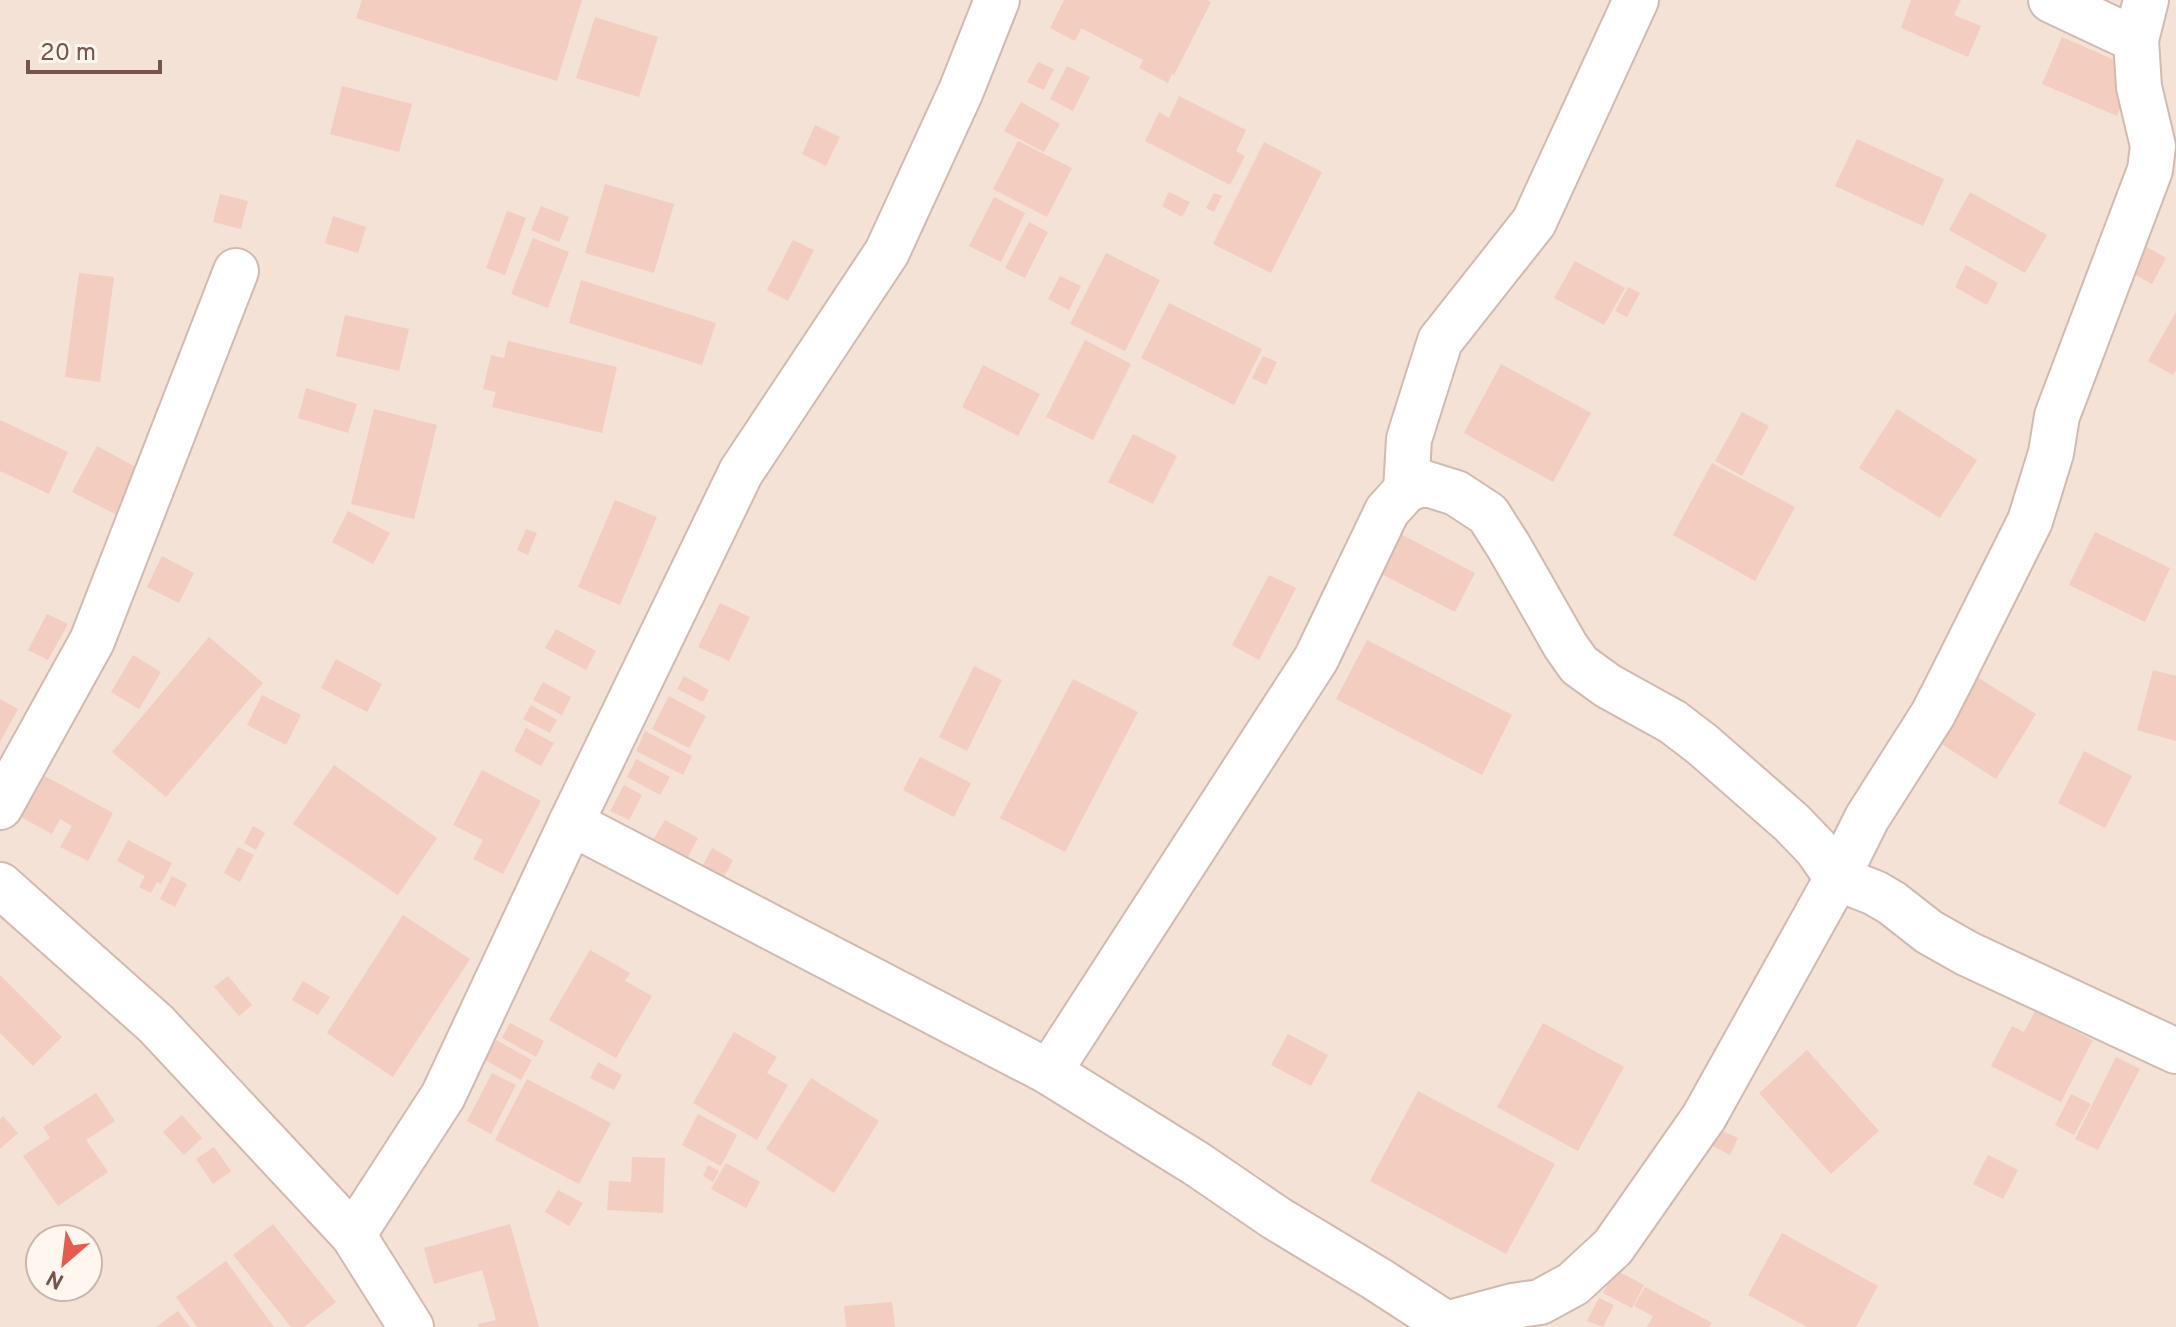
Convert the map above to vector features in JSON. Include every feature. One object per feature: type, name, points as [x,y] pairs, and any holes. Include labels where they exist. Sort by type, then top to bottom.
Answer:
[{"type":"street","points":[[353,1235],[443,1096],[741,472],[887,252],[961,91],[997,0]]},
{"type":"street","points":[[1406,490],[1409,439],[1440,341],[1534,222],[1636,0]]},
{"type":"street","points":[[571,823],[1049,1072],[1448,1325],[1513,1306],[1540,1302],[1573,1284],[1613,1247],[1704,1117],[1867,818],[1933,714],[2030,521],[2051,453],[2057,416],[2150,170],[2157,96],[2141,20],[2051,0]]},
{"type":"street","points":[[0,807],[92,641],[236,271]]},
{"type":"street","points":[[1049,1072],[1316,659],[1387,511],[1406,490],[1424,483],[1456,493],[1488,514],[1579,665],[1608,686],[1673,722],[1703,745],[1792,823],[1816,848],[1837,878],[1875,893],[1929,932],[1968,954],[2176,1051]]},
{"type":"street","points":[[0,885],[156,1024],[353,1235],[411,1327]]},
{"type":"shaded area","points":[[0,0],[2176,0],[2176,1327],[0,1327]]},
{"type":"building","points":[[362,0],[582,0],[557,81],[356,18]]},
{"type":"building","points":[[1064,0],[1211,2],[1168,83],[1139,68],[1143,60],[1081,28],[1075,41],[1050,28]]},
{"type":"building","points":[[1911,0],[1961,0],[1954,15],[1981,26],[1968,57],[1901,28]]},
{"type":"building","points":[[595,17],[658,37],[639,97],[576,78]]},
{"type":"building","points":[[2062,37],[2137,70],[2117,116],[2042,84]]},
{"type":"building","points":[[1038,62],[1054,69],[1044,90],[1027,82]]},
{"type":"building","points":[[1067,66],[1090,77],[1073,111],[1050,99]]},
{"type":"building","points":[[342,86],[412,104],[399,152],[330,134]]},
{"type":"building","points":[[1179,96],[1246,130],[1236,151],[1245,156],[1230,185],[1145,141],[1159,112],[1169,118]]},
{"type":"building","points":[[1021,102],[1060,124],[1044,152],[1004,131]]},
{"type":"building","points":[[815,125],[840,137],[826,166],[802,154]]},
{"type":"building","points":[[1857,139],[1944,179],[1923,226],[1835,186]]},
{"type":"building","points":[[1018,141],[1072,168],[1047,217],[993,189]]},
{"type":"building","points":[[1264,142],[1322,172],[1271,273],[1213,244]]},
{"type":"building","points":[[605,184],[674,204],[654,273],[585,253]]},
{"type":"building","points":[[1169,192],[1190,202],[1182,217],[1162,206]]},
{"type":"building","points":[[1970,192],[2047,235],[2025,273],[1949,230]]},
{"type":"building","points":[[1214,193],[1222,196],[1214,212],[1206,208]]},
{"type":"building","points":[[220,194],[248,201],[241,229],[213,222]]},
{"type":"building","points":[[994,197],[1025,213],[1001,262],[969,246]]},
{"type":"building","points":[[541,206],[569,217],[559,242],[531,230]]},
{"type":"building","points":[[507,211],[526,218],[505,275],[486,268]]},
{"type":"building","points":[[333,216],[366,227],[358,253],[325,243]]},
{"type":"building","points":[[1029,222],[1048,232],[1025,278],[1005,268]]},
{"type":"building","points":[[533,238],[569,252],[548,308],[511,294]]},
{"type":"building","points":[[793,240],[814,250],[788,301],[767,290]]},
{"type":"building","points":[[2145,246],[2166,258],[2152,284],[2130,272]]},
{"type":"building","points":[[1106,253],[1160,280],[1125,351],[1070,324]]},
{"type":"building","points":[[1575,261],[1625,288],[1604,325],[1554,298]]},
{"type":"building","points":[[1966,265],[1998,283],[1987,305],[1955,287]]},
{"type":"building","points":[[79,273],[114,277],[100,382],[65,377]]},
{"type":"building","points":[[1060,276],[1081,286],[1069,310],[1048,299]]},
{"type":"building","points":[[581,280],[716,323],[702,365],[569,323]]},
{"type":"building","points":[[1628,287],[1640,293],[1627,317],[1615,311]]},
{"type":"building","points":[[1169,303],[1262,349],[1234,405],[1141,358]]},
{"type":"building","points":[[2176,312],[2176,370],[2173,375],[2148,361]]},
{"type":"building","points":[[345,315],[409,329],[399,371],[336,356]]},
{"type":"building","points":[[1085,340],[1131,364],[1093,440],[1046,417]]},
{"type":"building","points":[[508,341],[617,367],[602,433],[492,407],[496,392],[483,389],[491,355],[504,358]]},
{"type":"building","points":[[1263,356],[1277,362],[1266,385],[1252,378]]},
{"type":"building","points":[[1501,364],[1591,413],[1553,482],[1464,433]]},
{"type":"building","points":[[983,365],[1040,394],[1018,436],[962,407]]},
{"type":"building","points":[[306,388],[357,404],[348,433],[298,418]]},
{"type":"building","points":[[374,409],[437,425],[414,519],[351,504]]},
{"type":"building","points":[[1897,409],[1977,460],[1940,518],[1859,468]]},
{"type":"building","points":[[1742,412],[1769,426],[1742,476],[1715,461]]},
{"type":"building","points":[[0,420],[68,452],[49,494],[0,471]]},
{"type":"building","points":[[1133,434],[1177,456],[1153,504],[1108,482]]},
{"type":"building","points":[[97,446],[141,470],[117,515],[72,492]]},
{"type":"building","points":[[1712,463],[1795,507],[1755,581],[1673,535]]},
{"type":"building","points":[[615,500],[657,517],[620,605],[578,587]]},
{"type":"building","points":[[348,511],[390,533],[373,564],[332,542]]},
{"type":"building","points":[[526,529],[537,533],[528,555],[517,550]]},
{"type":"building","points":[[1393,530],[1475,573],[1455,612],[1372,569]]},
{"type":"building","points":[[2095,532],[2170,568],[2145,622],[2069,585]]},
{"type":"building","points":[[162,556],[194,573],[179,603],[147,587]]},
{"type":"building","points":[[1269,575],[1296,588],[1259,660],[1232,645]]},
{"type":"building","points":[[720,603],[750,617],[729,661],[698,647]]},
{"type":"building","points":[[47,614],[68,624],[48,660],[28,650]]},
{"type":"building","points":[[556,629],[596,651],[586,670],[545,648]]},
{"type":"building","points":[[209,637],[263,683],[166,797],[112,752]]},
{"type":"building","points":[[1367,640],[1512,715],[1482,775],[1336,699]]},
{"type":"building","points":[[133,655],[161,672],[139,709],[111,692]]},
{"type":"building","points":[[336,659],[382,684],[367,712],[321,688]]},
{"type":"building","points":[[974,666],[1002,680],[967,751],[939,737]]},
{"type":"building","points":[[2153,670],[2176,676],[2176,741],[2137,730]]},
{"type":"building","points":[[1969,672],[2036,714],[1996,779],[1929,736]]},
{"type":"building","points":[[684,676],[709,690],[703,702],[677,689]]},
{"type":"building","points":[[1073,679],[1138,712],[1065,852],[1000,818]]},
{"type":"building","points":[[543,682],[571,697],[562,715],[533,700]]},
{"type":"building","points":[[262,695],[301,715],[286,745],[247,725]]},
{"type":"building","points":[[669,696],[706,716],[689,748],[652,729]]},
{"type":"building","points":[[0,699],[18,709],[0,742]]},
{"type":"building","points":[[531,705],[557,720],[550,733],[523,719]]},
{"type":"building","points":[[526,728],[554,743],[541,766],[514,751]]},
{"type":"building","points":[[645,731],[692,756],[683,775],[636,751]]},
{"type":"building","points":[[2084,751],[2132,776],[2105,828],[2058,803]]},
{"type":"building","points":[[920,757],[971,783],[954,817],[903,790]]},
{"type":"building","points":[[636,759],[670,777],[660,795],[627,777]]},
{"type":"building","points":[[334,765],[437,838],[398,895],[293,824]]},
{"type":"building","points":[[482,770],[541,801],[503,874],[473,859],[483,840],[453,825]]},
{"type":"building","points":[[43,775],[113,813],[88,861],[60,847],[72,826],[60,819],[52,834],[21,817]]},
{"type":"building","points":[[624,785],[642,795],[629,820],[610,811]]},
{"type":"building","points":[[665,820],[698,838],[687,859],[653,840]]},
{"type":"building","points":[[253,826],[265,833],[256,850],[244,843]]},
{"type":"building","points":[[128,840],[172,863],[161,884],[157,882],[151,893],[139,887],[145,876],[117,861]]},
{"type":"building","points":[[238,847],[254,855],[240,882],[224,873]]},
{"type":"building","points":[[712,848],[733,860],[722,881],[701,869]]},
{"type":"building","points":[[172,876],[187,884],[175,907],[160,899]]},
{"type":"building","points":[[403,915],[470,959],[393,1077],[327,1033]]},
{"type":"building","points":[[590,950],[630,973],[625,981],[652,996],[616,1058],[549,1020]]},
{"type":"building","points":[[0,975],[62,1037],[33,1066],[0,1033]]},
{"type":"building","points":[[228,976],[252,1005],[239,1016],[214,987]]},
{"type":"building","points":[[303,981],[330,997],[318,1015],[292,1000]]},
{"type":"building","points":[[2035,1011],[2093,1040],[2061,1102],[1991,1066],[2012,1026],[2024,1032]]},
{"type":"building","points":[[510,1023],[544,1041],[536,1057],[502,1038]]},
{"type":"building","points":[[1543,1023],[1624,1067],[1578,1151],[1497,1107]]},
{"type":"building","points":[[734,1032],[777,1057],[767,1073],[788,1085],[757,1140],[693,1103]]},
{"type":"building","points":[[1288,1034],[1328,1055],[1311,1086],[1271,1065]]},
{"type":"building","points":[[496,1040],[532,1060],[521,1080],[485,1060]]},
{"type":"building","points":[[1807,1050],[1879,1131],[1831,1174],[1759,1093]]},
{"type":"building","points":[[2116,1057],[2140,1069],[2098,1150],[2075,1139]]},
{"type":"building","points":[[598,1062],[622,1075],[614,1090],[590,1078]]},
{"type":"building","points":[[492,1073],[516,1085],[491,1134],[467,1121]]},
{"type":"building","points":[[811,1078],[879,1121],[834,1193],[766,1149]]},
{"type":"building","points":[[527,1079],[611,1123],[579,1184],[495,1140]]},
{"type":"building","points":[[1418,1091],[1555,1164],[1506,1254],[1370,1181]]},
{"type":"building","points":[[96,1093],[115,1121],[86,1140],[108,1172],[58,1206],[23,1156],[50,1138],[43,1127]]},
{"type":"building","points":[[2071,1094],[2091,1104],[2074,1135],[2055,1125]]},
{"type":"building","points":[[698,1114],[737,1135],[721,1166],[682,1145]]},
{"type":"building","points":[[182,1115],[202,1138],[184,1155],[163,1132]]},
{"type":"building","points":[[3,1116],[18,1133],[0,1149],[0,1119]]},
{"type":"building","points":[[1718,1129],[1738,1138],[1730,1155],[1711,1145]]},
{"type":"building","points":[[214,1147],[231,1171],[213,1184],[196,1159]]},
{"type":"building","points":[[1988,1155],[2018,1170],[2003,1199],[1973,1184]]},
{"type":"building","points":[[632,1157],[665,1158],[663,1213],[607,1210],[609,1181],[631,1182]]},
{"type":"building","points":[[726,1163],[760,1182],[746,1208],[711,1189]]},
{"type":"building","points":[[708,1165],[719,1171],[713,1182],[703,1176]]},
{"type":"building","points":[[558,1190],[583,1203],[569,1226],[545,1212]]},
{"type":"building","points":[[273,1224],[336,1302],[304,1327],[291,1327],[233,1255]]},
{"type":"building","points":[[510,1224],[539,1327],[479,1327],[478,1324],[496,1320],[482,1270],[434,1284],[424,1248]]},
{"type":"building","points":[[1782,1233],[1878,1286],[1856,1327],[1807,1327],[1748,1295]]},
{"type":"building","points":[[226,1261],[274,1327],[197,1327],[176,1297]]},
{"type":"building","points":[[1616,1270],[1644,1285],[1632,1308],[1603,1293]]},
{"type":"building","points":[[1645,1287],[1712,1323],[1709,1327],[1647,1327],[1653,1316],[1634,1306]]},
{"type":"building","points":[[1599,1298],[1614,1305],[1603,1327],[1587,1321]]},
{"type":"building","points":[[892,1302],[895,1327],[846,1327],[844,1306]]},
{"type":"building","points":[[178,1311],[190,1327],[156,1327]]}]
